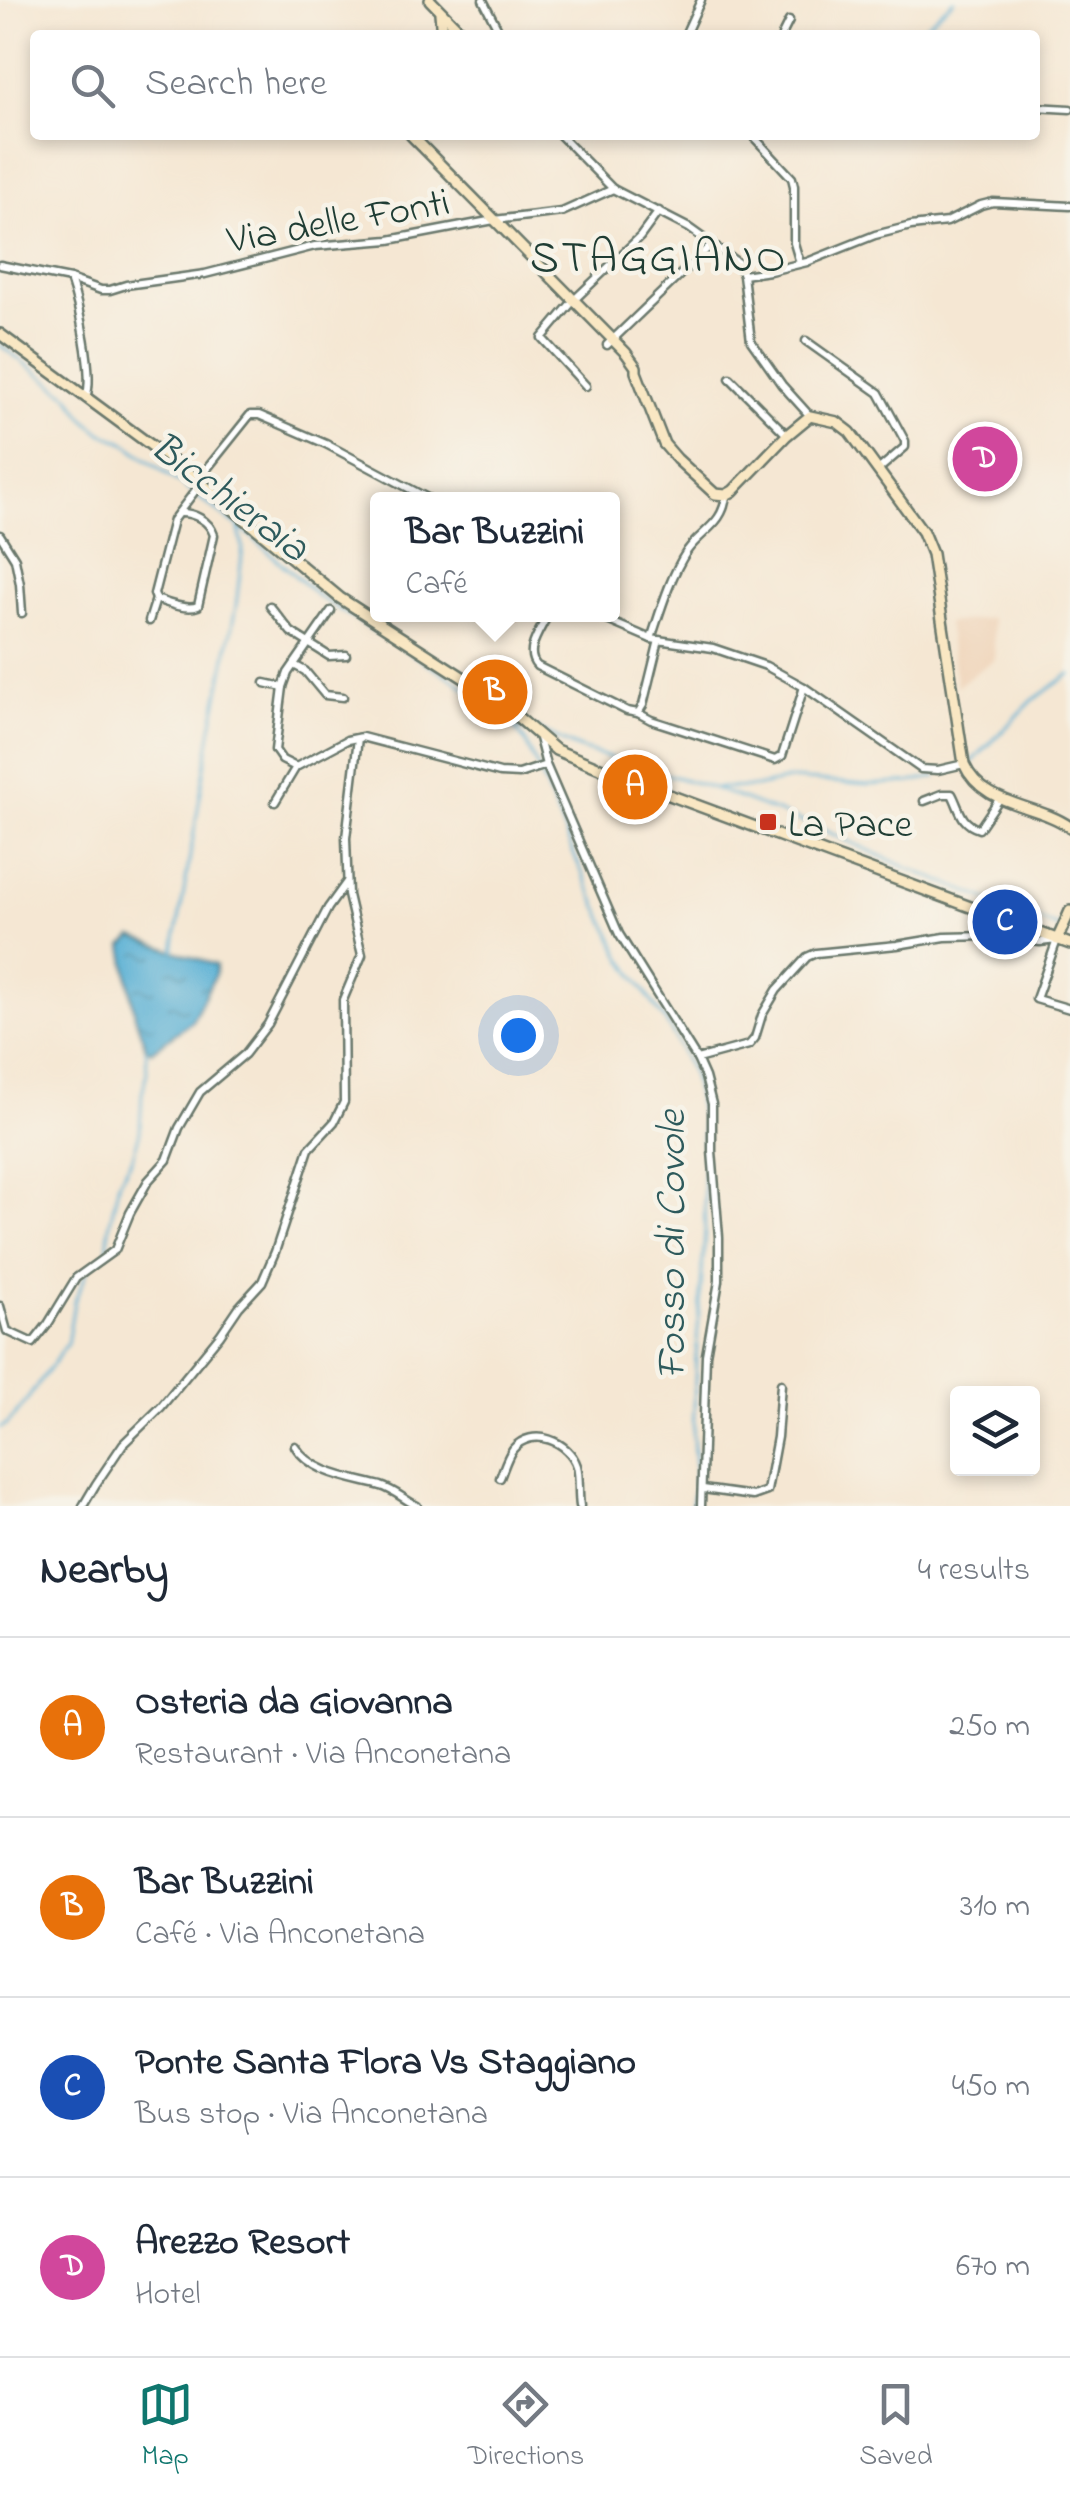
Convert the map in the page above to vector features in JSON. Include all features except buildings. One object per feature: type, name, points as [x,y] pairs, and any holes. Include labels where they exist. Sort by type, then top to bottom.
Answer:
[{"type":"main road","points":[[430,0],[457,30]]},
{"type":"main road","points":[[440,10],[442,30]]},
{"type":"main road","points":[[417,140],[636,367],[664,444],[716,494],[733,491],[810,416],[843,426],[923,532],[932,554],[964,764],[974,781],[1000,798],[1070,827]]},
{"type":"main road","points":[[0,334],[370,617]]},
{"type":"main road","points":[[377,622],[498,700],[556,750],[613,774],[1060,932],[1070,944]]},
{"type":"main road","points":[[1060,932],[1070,911]]},
{"type":"street","points":[[483,0],[498,30]]},
{"type":"street","points":[[687,30],[701,0]]},
{"type":"street","points":[[785,30],[789,22]]},
{"type":"street","points":[[1040,107],[1070,109]]},
{"type":"street","points":[[565,140],[614,189],[659,211],[738,263],[743,274],[751,342],[810,416]]},
{"type":"street","points":[[757,140],[792,178],[794,244],[800,264]]},
{"type":"street","name":"Via delle Fonti","points":[[0,266],[110,290],[126,284],[204,274],[315,246],[389,240],[562,212],[614,189]]},
{"type":"street","points":[[743,274],[800,264],[875,235],[947,222],[994,202],[1070,207]]},
{"type":"street","points":[[586,386],[542,338],[574,300],[640,237],[659,211]]},
{"type":"street","points":[[611,342],[712,244]]},
{"type":"street","points":[[70,280],[85,346],[90,388],[85,398]]},
{"type":"street","points":[[806,341],[880,392],[905,447],[878,470]]},
{"type":"street","points":[[730,378],[787,435]]},
{"type":"street","points":[[149,621],[173,520],[250,416],[259,414],[326,444],[415,492]]},
{"type":"street","points":[[638,712],[643,705],[662,606],[686,553],[722,516],[726,495]]},
{"type":"street","points":[[156,599],[191,609],[198,606],[214,531],[193,514],[178,513]]},
{"type":"street","points":[[0,535],[15,559],[22,613]]},
{"type":"street","points":[[270,606],[292,632],[329,656],[346,655]]},
{"type":"street","points":[[296,767],[282,760],[275,750],[283,687],[331,610]]},
{"type":"street","points":[[544,622],[530,651],[538,666],[627,711],[775,760],[783,754],[804,686]]},
{"type":"street","points":[[612,622],[655,640],[713,648],[766,666],[804,686],[921,769],[931,771],[964,764]]},
{"type":"street","points":[[294,665],[325,695],[343,697]]},
{"type":"street","points":[[265,683],[283,687]]},
{"type":"street","points":[[539,736],[544,766],[619,934],[698,1060],[714,1118],[719,1282],[706,1354],[701,1506]]},
{"type":"street","points":[[84,1506],[123,1444],[161,1407],[262,1282],[276,1252],[309,1149],[334,1122],[344,1102],[343,1000],[362,956],[347,881],[346,838],[358,738]]},
{"type":"street","points":[[275,802],[296,767],[358,738],[500,773],[544,766]]},
{"type":"street","points":[[924,801],[952,794],[961,817],[979,829],[1000,798]]},
{"type":"street","points":[[0,1306],[8,1331],[32,1342],[76,1278],[116,1250],[148,1180],[166,1160],[200,1092],[245,1054],[268,1024],[328,908],[347,881]]},
{"type":"street","points":[[698,1060],[749,1045],[776,990],[806,957],[816,953],[945,937],[989,936],[1040,942],[1060,932]]},
{"type":"street","points":[[1060,932],[1036,999],[1070,1010]]},
{"type":"street","points":[[702,1489],[753,1496],[767,1491],[777,1438],[781,1384]]},
{"type":"street","points":[[500,1478],[514,1447],[525,1440],[548,1439],[571,1454],[578,1468],[580,1506]]},
{"type":"street","points":[[294,1446],[310,1462],[337,1475],[386,1487],[417,1506]]},
{"type":"shaded area","points":[[992,618],[995,659],[957,686],[947,623]]},
{"type":"water","points":[[133,937],[216,965],[215,975],[192,1021],[152,1051],[146,1048],[135,1016],[123,946]]},
{"type":"waterway","points":[[920,30],[954,0]]},
{"type":"waterway","name":"Bicchieraia","points":[[0,345],[69,396],[101,433],[125,443],[251,536],[319,597],[456,681],[514,728],[528,729]]},
{"type":"waterway","points":[[174,950],[236,606],[243,547],[239,530]]},
{"type":"waterway","points":[[972,762],[1033,700],[1070,674]]},
{"type":"waterway","name":"Fosso di Covole","points":[[515,729],[540,773],[622,958],[670,1028],[693,1076],[702,1122],[705,1233],[696,1356],[692,1506]]},
{"type":"waterway","points":[[536,729],[580,749],[713,788],[817,827],[910,869],[1060,928]]},
{"type":"waterway","points":[[714,788],[755,787],[793,779],[868,785],[936,777]]},
{"type":"waterway","points":[[107,1254],[119,1181],[132,1159],[140,1132],[146,1049]]},
{"type":"waterway","points":[[0,1428],[21,1408],[67,1344],[74,1302],[87,1272]]},
{"type":"place","name":"Arezzo Resort","points":[[985,459]]},
{"type":"place","name":"Bar Buzzini","points":[[495,692]]},
{"type":"place","name":"Osteria da Giovanna","points":[[635,787]]},
{"type":"place","name":"La Pace","points":[[768,822]]},
{"type":"place","name":"Ponte Santa Flora Vs Staggiano","points":[[1005,922]]},
{"type":"district","name":"STAGGIANO","points":[[659,255]]}]
